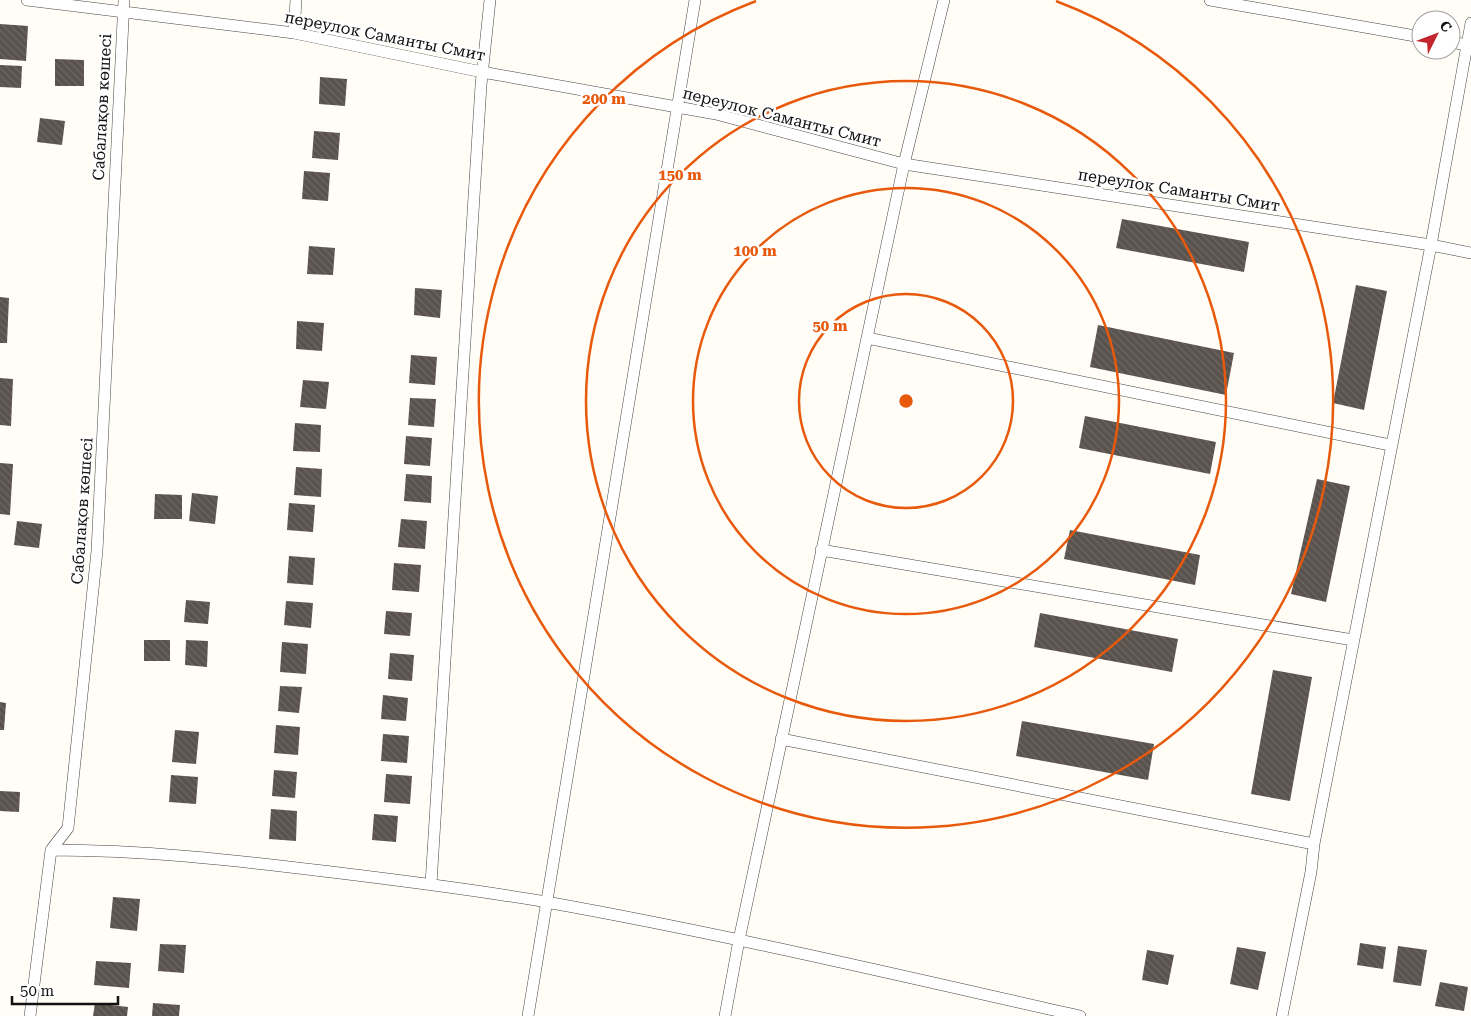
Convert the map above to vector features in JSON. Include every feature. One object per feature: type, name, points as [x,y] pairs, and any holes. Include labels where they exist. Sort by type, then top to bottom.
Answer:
[{"type":"street","name":"переулок Саманты Смит","points":[[27,0],[294,33],[482,72],[716,114],[904,164],[1432,245],[1471,254]]},
{"type":"street","name":"Сабалақов көшесі","points":[[51,850],[68,828],[97,551],[124,0]]},
{"type":"street","points":[[294,33],[296,0]]},
{"type":"street","points":[[431,884],[482,72],[490,0]]},
{"type":"street","points":[[528,1016],[545,902],[695,0]]},
{"type":"street","points":[[725,1016],[739,940],[904,164],[944,0]]},
{"type":"street","points":[[1210,0],[1411,35]]},
{"type":"street","points":[[1282,1016],[1311,872],[1314,844],[1390,445],[1432,245],[1471,23]]},
{"type":"street","points":[[1461,44],[1467,45]]},
{"type":"street","points":[[867,338],[1390,445]]},
{"type":"street","points":[[821,550],[1353,640]]},
{"type":"street","points":[[782,738],[1314,844]]},
{"type":"street","points":[[30,1016],[51,850],[85,850],[237,861],[431,884],[545,902],[739,940],[1080,1016]]},
{"type":"building","points":[[0,24],[28,26],[26,61],[0,59]]},
{"type":"building","points":[[55,59],[84,60],[84,86],[55,86]]},
{"type":"building","points":[[0,65],[22,66],[21,88],[0,87]]},
{"type":"building","points":[[320,77],[347,79],[345,106],[319,104]]},
{"type":"building","points":[[40,118],[65,121],[62,145],[37,142]]},
{"type":"building","points":[[314,131],[340,133],[338,160],[312,158]]},
{"type":"building","points":[[304,171],[330,173],[328,201],[302,199]]},
{"type":"building","points":[[1122,219],[1249,242],[1244,272],[1116,248]]},
{"type":"building","points":[[309,246],[335,248],[333,275],[307,274]]},
{"type":"building","points":[[1356,285],[1387,291],[1364,410],[1333,403]]},
{"type":"building","points":[[415,288],[442,290],[440,318],[414,315]]},
{"type":"building","points":[[0,297],[9,298],[7,343],[0,343]]},
{"type":"building","points":[[297,321],[324,323],[322,351],[296,349]]},
{"type":"building","points":[[1098,325],[1234,353],[1226,395],[1090,367]]},
{"type":"building","points":[[411,355],[437,357],[435,385],[409,383]]},
{"type":"building","points":[[0,378],[13,379],[11,426],[0,425]]},
{"type":"building","points":[[303,380],[329,382],[326,409],[300,407]]},
{"type":"building","points":[[410,398],[436,399],[434,427],[408,425]]},
{"type":"building","points":[[1085,416],[1216,442],[1210,474],[1079,448]]},
{"type":"building","points":[[295,423],[321,425],[320,452],[293,451]]},
{"type":"building","points":[[406,436],[432,438],[430,466],[404,464]]},
{"type":"building","points":[[0,463],[13,464],[10,515],[0,514]]},
{"type":"building","points":[[296,467],[322,469],[321,497],[294,495]]},
{"type":"building","points":[[406,474],[432,476],[431,503],[404,501]]},
{"type":"building","points":[[1317,479],[1350,486],[1326,602],[1291,594]]},
{"type":"building","points":[[192,493],[218,496],[215,524],[189,521]]},
{"type":"building","points":[[155,494],[182,495],[182,519],[154,519]]},
{"type":"building","points":[[289,503],[315,505],[313,532],[287,530]]},
{"type":"building","points":[[401,519],[427,521],[425,549],[398,547]]},
{"type":"building","points":[[17,521],[42,524],[39,548],[14,545]]},
{"type":"building","points":[[1070,530],[1200,555],[1195,585],[1064,559]]},
{"type":"building","points":[[289,556],[315,558],[313,585],[287,583]]},
{"type":"building","points":[[394,563],[421,565],[419,592],[392,590]]},
{"type":"building","points":[[186,600],[210,602],[208,624],[184,622]]},
{"type":"building","points":[[286,601],[313,603],[311,628],[284,625]]},
{"type":"building","points":[[386,611],[412,613],[410,636],[384,634]]},
{"type":"building","points":[[1040,613],[1178,639],[1172,672],[1034,647]]},
{"type":"building","points":[[144,640],[170,640],[170,661],[144,661]]},
{"type":"building","points":[[186,640],[208,641],[207,667],[185,665]]},
{"type":"building","points":[[282,642],[308,644],[306,674],[280,672]]},
{"type":"building","points":[[390,653],[414,655],[412,681],[388,679]]},
{"type":"building","points":[[1273,670],[1312,677],[1290,801],[1251,794]]},
{"type":"building","points":[[280,686],[302,687],[299,713],[278,711]]},
{"type":"building","points":[[383,695],[408,698],[406,721],[381,719]]},
{"type":"building","points":[[0,702],[6,703],[4,730],[0,730]]},
{"type":"building","points":[[1022,721],[1154,744],[1148,780],[1016,756]]},
{"type":"building","points":[[276,725],[300,727],[298,755],[274,753]]},
{"type":"building","points":[[175,730],[199,732],[196,764],[172,762]]},
{"type":"building","points":[[383,734],[409,736],[407,763],[381,761]]},
{"type":"building","points":[[274,770],[297,772],[295,798],[272,796]]},
{"type":"building","points":[[386,774],[412,776],[410,804],[384,802]]},
{"type":"building","points":[[171,775],[198,777],[196,804],[169,802]]},
{"type":"building","points":[[0,791],[20,792],[19,812],[0,811]]},
{"type":"building","points":[[271,809],[297,811],[296,841],[269,839]]},
{"type":"building","points":[[374,814],[398,816],[396,842],[372,840]]},
{"type":"building","points":[[113,897],[140,899],[137,931],[110,928]]},
{"type":"building","points":[[1360,943],[1386,947],[1383,969],[1357,965]]},
{"type":"building","points":[[160,944],[186,945],[184,973],[158,971]]},
{"type":"building","points":[[1398,946],[1427,950],[1421,986],[1393,982]]},
{"type":"building","points":[[1237,947],[1266,952],[1258,990],[1230,984]]},
{"type":"building","points":[[1147,950],[1174,955],[1168,985],[1142,980]]},
{"type":"building","points":[[96,961],[131,963],[129,988],[94,985]]},
{"type":"building","points":[[1440,982],[1468,987],[1464,1011],[1435,1006]]},
{"type":"building","points":[[95,1003],[128,1007],[127,1016],[93,1016]]},
{"type":"building","points":[[153,1003],[180,1005],[179,1016],[152,1016]]}]
